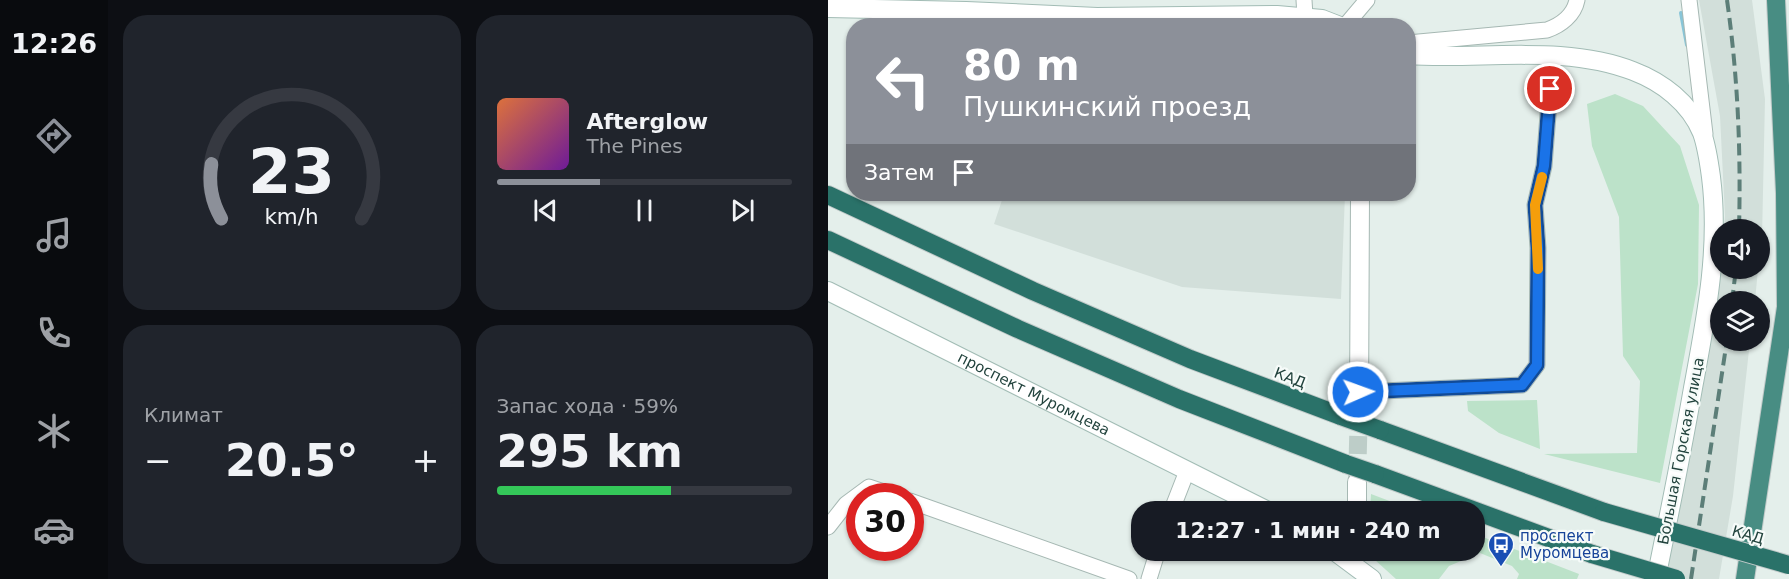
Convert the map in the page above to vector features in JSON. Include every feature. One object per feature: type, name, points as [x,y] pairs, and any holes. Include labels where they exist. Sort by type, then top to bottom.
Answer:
[{"type":"highway","points":[[1745,579],[1786,306],[1782,120],[1776,0]]},
{"type":"highway","name":"КАД","points":[[828,195],[1033,291],[1180,354],[1341,416],[1604,512],[1789,565]]},
{"type":"highway","points":[[828,240],[1018,330],[1179,399],[1346,464],[1592,554],[1676,579]]},
{"type":"highway","points":[[1786,579],[1789,559]]},
{"type":"main road","points":[[828,8],[1097,17],[1277,15],[1304,8],[1320,18]]},
{"type":"main road","points":[[1416,55],[1546,56],[1590,59],[1633,70],[1666,89],[1690,113],[1701,130],[1707,149]]},
{"type":"main road","name":"Большая Горская улица","points":[[1656,579],[1690,408],[1709,296],[1714,228],[1707,149]]},
{"type":"main road","points":[[1358,400],[1360,201]]},
{"type":"main road","name":"проспект Муромцева","points":[[828,291],[1248,501]]},
{"type":"main road","points":[[1357,482],[1357,501]]},
{"type":"main road","points":[[1356,561],[1372,579]]},
{"type":"street","points":[[1352,18],[1367,0]]},
{"type":"street","points":[[1416,42],[1547,30],[1559,26],[1566,19],[1575,8],[1577,0]]},
{"type":"street","name":"Большая Горская улица","points":[[1689,0],[1707,149]]},
{"type":"street","points":[[1666,89],[1678,93],[1689,89],[1697,80],[1698,74]]},
{"type":"street","points":[[1358,400],[1522,385],[1537,365],[1538,248],[1535,205],[1544,166],[1550,89]]},
{"type":"street","points":[[1175,501],[1187,471]]},
{"type":"street","points":[[828,527],[846,504]]},
{"type":"street","points":[[924,506],[1130,579]]},
{"type":"street","points":[[1149,579],[1155,561]]},
{"type":"shaded area","points":[[1699,0],[1752,0],[1765,99],[1762,219],[1725,219],[1720,116]]},
{"type":"shaded area","points":[[1002,201],[1345,201],[1341,299],[1182,287],[994,224]]},
{"type":"shaded area","points":[[1718,279],[1757,279],[1756,291],[1716,291]]},
{"type":"shaded area","points":[[1710,324],[1710,351],[1749,351],[1733,496],[1719,579],[1664,579]]},
{"type":"green space","points":[[1615,94],[1643,106],[1680,146],[1699,205],[1698,284],[1660,483],[1544,454],[1637,453],[1640,381],[1623,356],[1619,217],[1592,146],[1587,104]]},
{"type":"green space","points":[[1537,400],[1540,449],[1499,433],[1468,411],[1467,401]]},
{"type":"green space","points":[[1371,494],[1390,501],[1371,501]]},
{"type":"green space","points":[[1485,538],[1579,574],[1577,579],[1517,579],[1519,574],[1512,566],[1485,555]]},
{"type":"green space","points":[[1376,561],[1461,561],[1449,566],[1439,579],[1396,579]]},
{"type":"waterway","points":[[1681,13],[1687,45]]},
{"type":"tunnel","points":[[1357,481],[1359,408]]},
{"type":"railway","points":[[1727,0],[1738,115],[1739,219]]},
{"type":"railway","points":[[1733,291],[1735,279]]},
{"type":"railway","points":[[1691,579],[1725,351]]},
{"type":"slow traffic","points":[[1538,269],[1535,205],[1542,177]]},
{"type":"place","name":"проспект Муромцева","points":[[1501,568]]},
{"type":"route","points":[[1358,392],[1522,385],[1537,365],[1538,248],[1535,205],[1544,166],[1550,89]]}]
